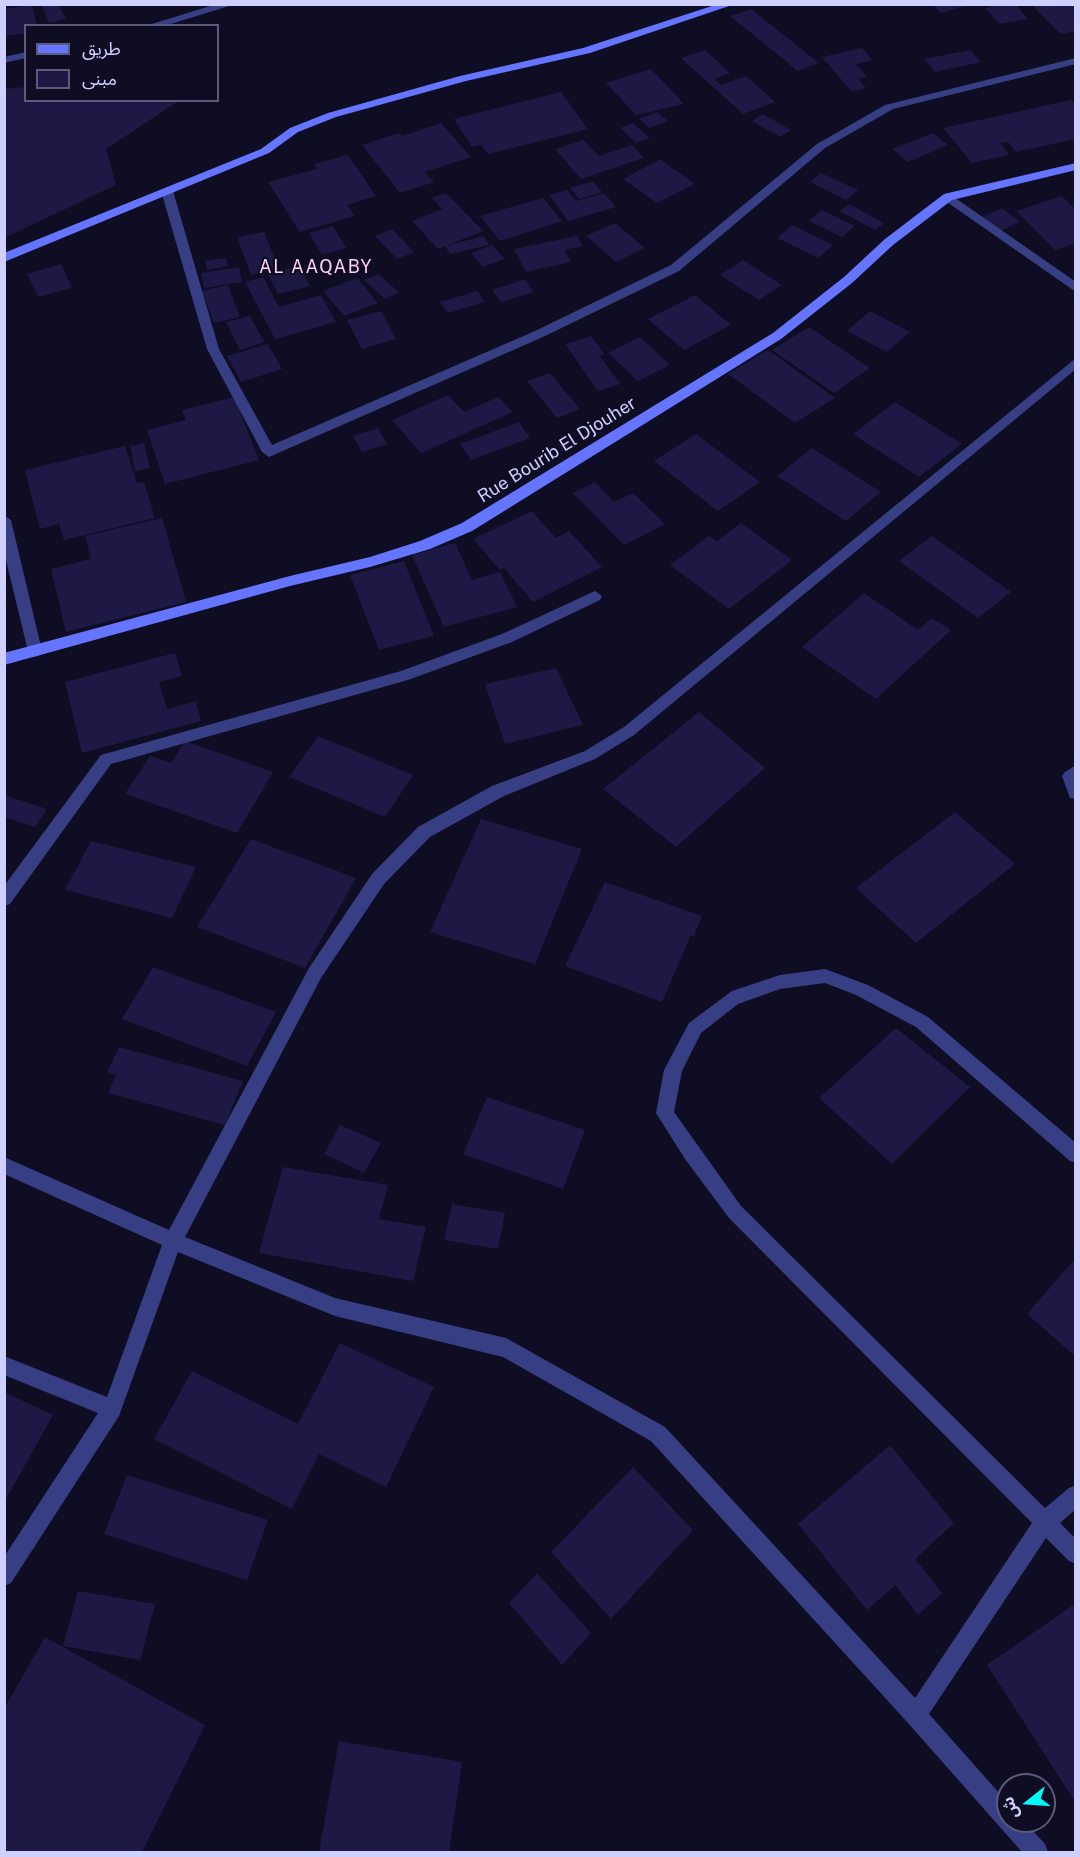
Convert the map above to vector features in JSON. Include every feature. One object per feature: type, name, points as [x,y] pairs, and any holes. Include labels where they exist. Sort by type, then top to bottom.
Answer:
[{"type":"main road","points":[[4,258],[265,151],[294,130],[332,115],[464,78],[586,51],[730,4]]},
{"type":"main road","name":"Rue Bourib El Djouher","points":[[4,658],[290,581],[370,562],[425,545],[467,527],[777,336],[848,280],[889,242],[948,197],[1076,166]]},
{"type":"street","points":[[157,24],[231,4]]},
{"type":"street","points":[[4,60],[24,55]]},
{"type":"street","points":[[167,191],[213,349],[269,452],[539,334],[632,291],[675,268],[821,146],[889,107],[1076,62]]},
{"type":"street","points":[[948,197],[1076,288]]},
{"type":"street","points":[[4,1576],[112,1409],[173,1241],[315,973],[378,879],[400,854],[424,832],[462,809],[508,786],[590,755],[629,731],[1076,362]]},
{"type":"street","points":[[4,520],[35,651]]},
{"type":"street","points":[[4,899],[106,759],[403,676],[507,638],[595,596]]},
{"type":"street","points":[[1076,771],[1070,776],[1076,793]]},
{"type":"street","points":[[1076,1155],[922,1022],[862,990],[825,976],[780,982],[732,999],[695,1028],[673,1070],[664,1113],[735,1212],[1076,1554]]},
{"type":"street","points":[[4,1165],[173,1241],[335,1307],[506,1348],[658,1434],[996,1805]]},
{"type":"street","points":[[4,1365],[112,1409]]},
{"type":"street","points":[[916,1715],[1044,1523],[1076,1495]]},
{"type":"street","points":[[1020,1833],[1037,1852]]},
{"type":"building","points":[[41,4],[58,4],[66,19],[49,23]]},
{"type":"building","points":[[932,4],[968,4],[968,5],[941,13]]},
{"type":"building","points":[[1015,4],[1028,19],[999,24],[985,8]]},
{"type":"building","points":[[1031,4],[1076,4],[1076,31],[1061,34]]},
{"type":"building","points":[[32,5],[37,24],[24,24],[24,33],[4,36],[4,9]]},
{"type":"building","points":[[751,9],[819,63],[798,71],[730,16]]},
{"type":"building","points":[[862,48],[873,60],[856,64],[867,76],[858,79],[866,88],[852,92],[822,57]]},
{"type":"building","points":[[705,50],[730,73],[714,79],[721,85],[746,76],[775,102],[743,114],[681,58]]},
{"type":"building","points":[[970,50],[981,62],[935,72],[924,59]]},
{"type":"building","points":[[651,69],[684,104],[636,115],[606,83]]},
{"type":"building","points":[[24,87],[24,102],[177,102],[106,149],[116,185],[4,238],[4,89]]},
{"type":"building","points":[[561,92],[588,129],[488,154],[481,145],[472,147],[454,119]]},
{"type":"building","points":[[1071,100],[1076,105],[1076,139],[1016,152],[1008,142],[1000,143],[1009,155],[972,163],[943,128]]},
{"type":"building","points":[[657,112],[668,121],[649,128],[639,119]]},
{"type":"building","points":[[763,114],[791,130],[780,137],[752,121]]},
{"type":"building","points":[[441,123],[471,157],[425,172],[434,182],[400,193],[362,145],[399,133],[402,136]]},
{"type":"building","points":[[633,123],[650,138],[636,143],[620,128]]},
{"type":"building","points":[[933,133],[948,145],[908,162],[892,149]]},
{"type":"building","points":[[584,140],[599,156],[632,145],[644,158],[581,179],[555,149]]},
{"type":"building","points":[[348,155],[376,196],[347,205],[355,216],[300,232],[268,182],[317,169],[314,164]]},
{"type":"building","points":[[660,159],[695,184],[657,203],[623,179]]},
{"type":"building","points":[[821,173],[858,190],[846,200],[810,182]]},
{"type":"building","points":[[593,181],[602,192],[579,199],[570,188]]},
{"type":"building","points":[[567,190],[576,201],[604,193],[616,207],[568,221],[549,195]]},
{"type":"building","points":[[446,193],[483,231],[438,249],[412,221],[442,209],[432,198]]},
{"type":"building","points":[[1062,196],[1076,210],[1076,243],[1055,250],[1016,211]]},
{"type":"building","points":[[543,198],[562,221],[500,241],[480,216]]},
{"type":"building","points":[[849,204],[884,223],[875,230],[839,211]]},
{"type":"building","points":[[1002,208],[1020,222],[1000,231],[982,217]]},
{"type":"building","points":[[822,210],[855,226],[842,237],[809,221]]},
{"type":"building","points":[[615,223],[645,248],[616,262],[586,236]]},
{"type":"building","points":[[792,225],[833,245],[818,258],[777,238]]},
{"type":"building","points":[[333,226],[346,248],[322,255],[309,233]]},
{"type":"building","points":[[392,229],[414,252],[397,259],[375,236]]},
{"type":"building","points":[[264,232],[279,269],[251,275],[237,237]]},
{"type":"building","points":[[484,236],[489,245],[450,254],[445,246]]},
{"type":"building","points":[[577,236],[583,246],[564,250],[571,262],[526,272],[514,249]]},
{"type":"building","points":[[492,245],[505,259],[483,267],[471,253]]},
{"type":"building","points":[[226,258],[228,266],[207,270],[205,261]]},
{"type":"building","points":[[743,260],[782,285],[759,300],[720,275]]},
{"type":"building","points":[[61,264],[72,288],[38,297],[27,274]]},
{"type":"building","points":[[299,266],[310,286],[278,294],[268,274]]},
{"type":"building","points":[[239,267],[242,282],[204,288],[201,273]]},
{"type":"building","points":[[378,274],[399,292],[385,299],[364,280]]},
{"type":"building","points":[[263,277],[279,307],[321,295],[336,322],[275,339],[245,282]]},
{"type":"building","points":[[357,278],[378,303],[344,316],[323,291]]},
{"type":"building","points":[[525,279],[534,292],[501,302],[492,290]]},
{"type":"building","points":[[228,285],[240,317],[214,323],[202,291]]},
{"type":"building","points":[[477,291],[485,302],[448,313],[440,302]]},
{"type":"building","points":[[695,295],[731,325],[684,350],[648,319]]},
{"type":"building","points":[[381,311],[396,339],[362,349],[347,320]]},
{"type":"building","points":[[870,311],[910,332],[887,352],[847,331]]},
{"type":"building","points":[[250,316],[264,342],[240,350],[226,322]]},
{"type":"building","points":[[809,327],[870,368],[834,393],[772,350]]},
{"type":"building","points":[[591,336],[605,355],[600,356],[620,384],[598,391],[565,344]]},
{"type":"building","points":[[640,337],[670,365],[638,381],[608,353]]},
{"type":"building","points":[[268,344],[282,369],[241,382],[227,356]]},
{"type":"building","points":[[768,350],[835,398],[795,423],[728,374]]},
{"type":"building","points":[[550,373],[580,409],[557,418],[527,381]]},
{"type":"building","points":[[448,395],[464,412],[498,397],[513,412],[421,453],[392,420]]},
{"type":"building","points":[[234,397],[259,460],[165,484],[147,430],[186,420],[182,410]]},
{"type":"building","points":[[895,402],[962,444],[919,477],[853,434]]},
{"type":"building","points":[[519,422],[530,438],[471,460],[460,444]]},
{"type":"building","points":[[378,428],[387,444],[362,452],[353,436]]},
{"type":"building","points":[[696,434],[760,482],[718,511],[654,461]]},
{"type":"building","points":[[144,443],[150,468],[135,471],[130,446]]},
{"type":"building","points":[[125,446],[137,483],[144,482],[155,518],[64,540],[59,524],[40,529],[25,470]]},
{"type":"building","points":[[812,448],[881,492],[846,521],[777,476]]},
{"type":"building","points":[[595,482],[614,502],[633,493],[665,524],[624,545],[573,493]]},
{"type":"building","points":[[532,511],[556,538],[569,531],[602,567],[533,602],[504,568],[500,570],[473,539]]},
{"type":"building","points":[[162,518],[186,602],[66,632],[51,569],[91,559],[85,536]]},
{"type":"building","points":[[741,523],[792,560],[729,609],[670,565],[709,536],[717,541]]},
{"type":"building","points":[[932,536],[1011,592],[978,618],[899,561]]},
{"type":"building","points":[[455,543],[472,580],[500,572],[517,607],[444,627],[412,555]]},
{"type":"building","points":[[404,561],[434,636],[379,650],[350,575]]},
{"type":"building","points":[[864,593],[918,630],[932,618],[951,630],[876,699],[802,647]]},
{"type":"building","points":[[175,653],[182,676],[159,682],[167,709],[196,701],[201,721],[82,753],[65,682]]},
{"type":"building","points":[[556,668],[583,725],[505,744],[485,684]]},
{"type":"building","points":[[699,712],[765,768],[676,847],[603,789]]},
{"type":"building","points":[[318,736],[413,775],[385,817],[289,777]]},
{"type":"building","points":[[185,741],[273,772],[237,833],[125,794],[150,756],[171,763]]},
{"type":"building","points":[[4,795],[47,809],[35,827],[4,817]]},
{"type":"building","points":[[955,812],[1015,864],[916,943],[856,888]]},
{"type":"building","points":[[481,819],[582,849],[535,964],[430,932]]},
{"type":"building","points":[[251,839],[356,878],[305,968],[197,927]]},
{"type":"building","points":[[91,841],[196,867],[172,918],[65,890]]},
{"type":"building","points":[[605,882],[702,916],[694,936],[691,935],[662,1002],[565,966]]},
{"type":"building","points":[[153,967],[276,1012],[247,1066],[122,1019]]},
{"type":"building","points":[[896,1028],[970,1087],[892,1164],[819,1098]]},
{"type":"building","points":[[119,1047],[243,1081],[225,1125],[108,1093],[116,1075],[107,1072]]},
{"type":"building","points":[[487,1097],[585,1130],[563,1189],[463,1154]]},
{"type":"building","points":[[340,1125],[381,1143],[364,1173],[324,1154]]},
{"type":"building","points":[[283,1167],[388,1185],[379,1219],[426,1227],[413,1281],[259,1253]]},
{"type":"building","points":[[452,1204],[505,1213],[498,1249],[444,1240]]},
{"type":"building","points":[[1076,1258],[1076,1357],[1027,1314]]},
{"type":"building","points":[[340,1343],[434,1387],[386,1487],[319,1454],[292,1509],[154,1439],[192,1371],[298,1424]]},
{"type":"building","points":[[4,1392],[53,1415],[6,1499],[4,1498]]},
{"type":"building","points":[[890,1445],[954,1523],[915,1559],[942,1593],[918,1615],[895,1585],[867,1610],[798,1524]]},
{"type":"building","points":[[633,1467],[693,1530],[611,1619],[551,1552]]},
{"type":"building","points":[[127,1475],[268,1520],[247,1580],[104,1534]]},
{"type":"building","points":[[537,1573],[591,1633],[562,1665],[509,1603]]},
{"type":"building","points":[[78,1591],[155,1604],[140,1660],[63,1646]]},
{"type":"building","points":[[1076,1603],[1076,1803],[987,1665]]},
{"type":"building","points":[[45,1637],[205,1725],[142,1852],[4,1852],[4,1709]]},
{"type":"building","points":[[339,1741],[462,1762],[449,1852],[319,1852]]},
{"type":"district","name":"AL AAQABY","points":[[316,267]]}]
